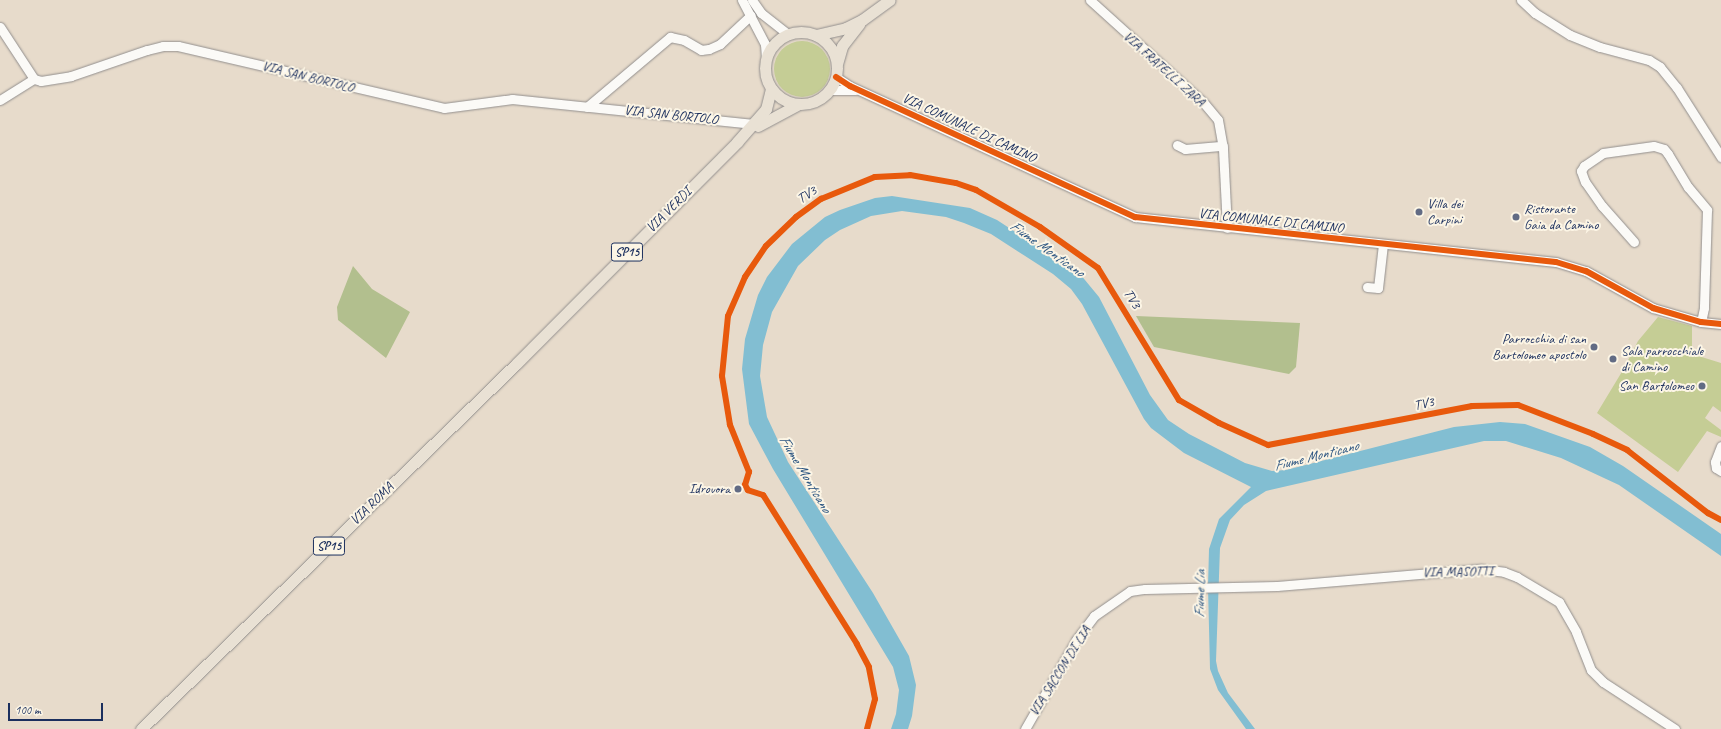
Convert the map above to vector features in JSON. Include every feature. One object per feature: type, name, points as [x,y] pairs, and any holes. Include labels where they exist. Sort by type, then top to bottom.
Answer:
[{"type":"main road","name":"SP15","points":[[788,34],[797,32],[816,35],[846,28],[862,20],[890,0]]},
{"type":"main road","name":"SP15","points":[[737,142],[769,119],[797,105],[815,102],[830,90],[836,77],[837,64],[842,46],[862,20]]},
{"type":"main road","points":[[788,34],[771,48],[766,58],[765,74],[771,89],[782,99],[797,105]]},
{"type":"main road","name":"SP15","points":[[816,35],[826,42],[834,52],[837,64]]},
{"type":"main road","name":"SP15","points":[[737,142],[766,109],[771,89]]},
{"type":"main road","name":"VIA VERDI","points":[[517,363],[737,142]]},
{"type":"main road","name":"VIA ROMA","points":[[141,729],[517,363]]},
{"type":"street","points":[[742,0],[766,44],[766,58]]},
{"type":"street","points":[[752,0],[760,13],[788,34]]},
{"type":"street","name":"VIA FRATELLI ZARA","points":[[1090,0],[1203,102],[1218,120],[1223,146],[1227,228]]},
{"type":"street","points":[[1521,0],[1535,13],[1570,34],[1600,46],[1649,60],[1660,67],[1677,88],[1721,157]]},
{"type":"street","name":"VIA SAN BORTOLO","points":[[587,106],[666,39],[676,38],[701,50],[709,49],[720,44],[751,15]]},
{"type":"street","points":[[0,27],[34,79],[0,100]]},
{"type":"street","name":"VIA SAN BORTOLO","points":[[34,79],[41,81],[71,76],[147,50],[163,46],[178,46],[444,108],[512,99],[754,124]]},
{"type":"street","name":"VIA COMUNALE DI CAMINO","points":[[836,77],[860,91],[1126,214],[1165,222],[1542,260],[1572,266],[1653,308],[1701,322],[1721,324]]},
{"type":"street","name":"VIA COMUNALE DI CAMINO","points":[[830,90],[860,91]]},
{"type":"street","points":[[1177,146],[1185,149],[1223,146]]},
{"type":"street","points":[[1634,242],[1602,206],[1585,182],[1581,171],[1584,166],[1603,152],[1654,146],[1664,149],[1688,187],[1707,210],[1706,262],[1701,322]]},
{"type":"street","points":[[1367,287],[1378,288],[1383,244]]},
{"type":"street","points":[[1721,446],[1715,462],[1716,468],[1721,471]]},
{"type":"street","name":"VIA MASOTTI","points":[[1219,587],[1313,584],[1438,571],[1482,569],[1504,572],[1559,602],[1576,632],[1591,670],[1603,682],[1675,729]]},
{"type":"street","name":"VIA SACCON DI LIA","points":[[1025,729],[1073,644],[1094,616],[1108,604],[1130,591],[1219,587]]},
{"type":"green space","points":[[802,41],[817,46],[825,54],[830,69],[825,84],[817,92],[802,97],[787,92],[779,84],[774,69],[779,54],[787,46]]},
{"type":"green space","points":[[353,266],[372,289],[410,312],[386,358],[338,320],[337,307]]},
{"type":"green space","points":[[1136,316],[1300,323],[1296,367],[1289,374],[1154,347]]},
{"type":"green space","points":[[1658,317],[1692,326],[1692,354],[1721,363],[1721,412],[1713,406],[1705,418],[1721,430],[1721,437],[1707,431],[1678,472],[1597,413],[1623,370],[1638,341]]},
{"type":"water","points":[[892,196],[970,208],[997,220],[1080,274],[1099,297],[1150,395],[1168,420],[1189,434],[1245,463],[1272,471],[1286,470],[1454,427],[1500,422],[1525,424],[1590,447],[1623,466],[1721,534],[1721,556],[1619,485],[1561,458],[1506,441],[1484,441],[1266,491],[1244,505],[1230,520],[1220,548],[1216,661],[1218,671],[1228,693],[1255,729],[1246,729],[1218,690],[1210,669],[1208,587],[1209,549],[1219,519],[1251,487],[1184,453],[1151,428],[1144,419],[1082,304],[1071,289],[1053,274],[991,234],[946,217],[902,211],[871,216],[840,230],[825,240],[798,266],[772,312],[763,345],[760,376],[767,417],[788,462],[873,593],[909,656],[916,685],[912,716],[908,729],[891,729],[896,714],[899,690],[893,667],[773,469],[749,424],[742,369],[745,339],[758,295],[767,277],[792,244],[825,217],[840,210],[875,198]]},
{"type":"cycle path","points":[[836,77],[850,86],[1135,217],[1556,262],[1586,271],[1653,308],[1701,322],[1721,324]]},
{"type":"cycle path","name":"TV3","points":[[867,729],[875,699],[869,667],[857,644],[763,495],[748,490],[745,485],[749,472],[730,425],[722,376],[728,316],[745,277],[766,246],[796,217],[821,199],[875,177],[910,175],[956,183],[976,190],[1040,227],[1098,268],[1179,400],[1219,423],[1268,445],[1472,406],[1518,405],[1593,434],[1627,450],[1708,513],[1721,520]]},
{"type":"place","name":"Villa dei Carpini","points":[[1419,212]]},
{"type":"place","name":"Ristorante Gaia da Camino","points":[[1516,217]]},
{"type":"place","name":"Parrocchia di san Bartolomeo apostolo","points":[[1594,347]]},
{"type":"place","name":"Sala parrocchiale di Camino","points":[[1613,359]]},
{"type":"place","name":"San Bartolomeo","points":[[1702,386]]},
{"type":"place","name":"Idrovora","points":[[738,489]]},
{"type":"water label","name":"Fiume Monticano","points":[[1047,249]]},
{"type":"water label","name":"Fiume Monticano","points":[[1316,456]]},
{"type":"water label","name":"Fiume Monticano","points":[[805,474]]},
{"type":"water label","name":"Fiume Lia","points":[[1200,594]]}]
